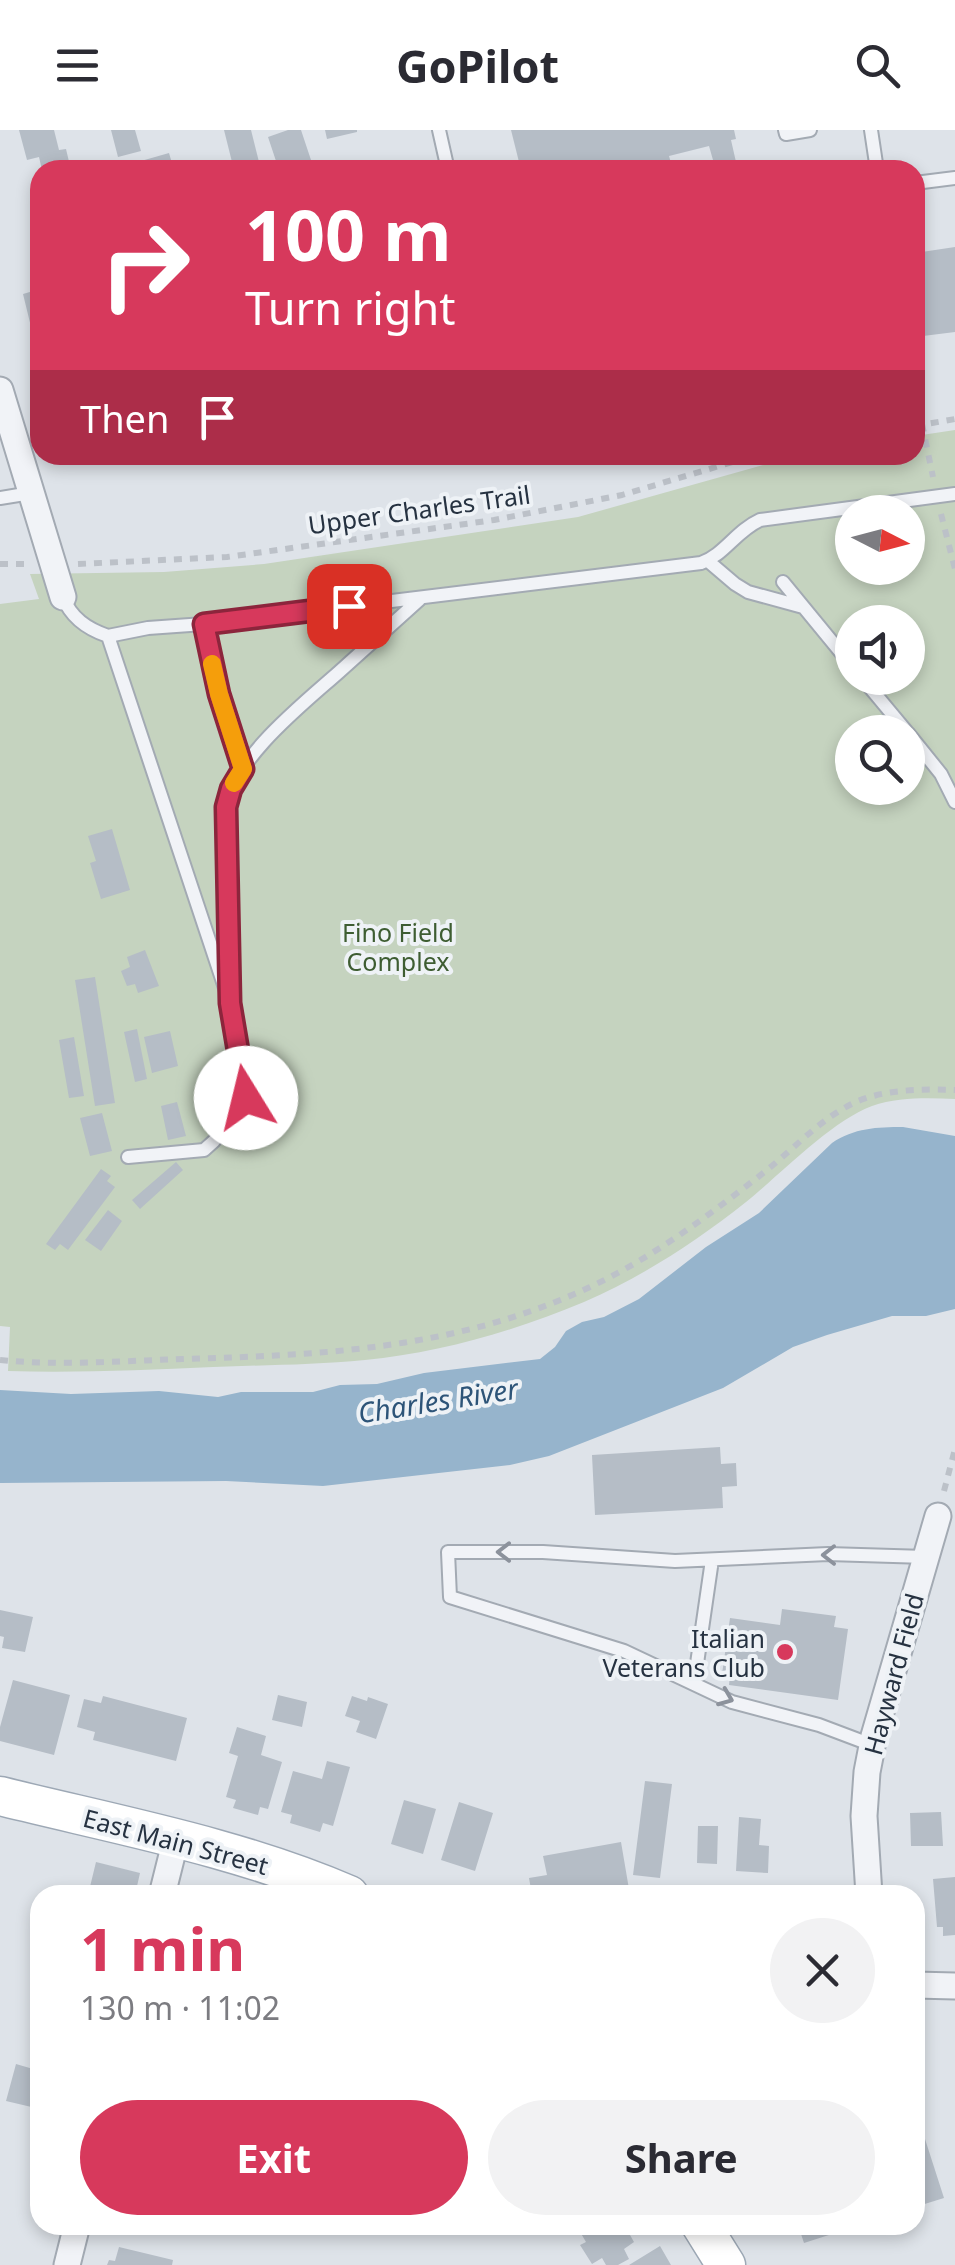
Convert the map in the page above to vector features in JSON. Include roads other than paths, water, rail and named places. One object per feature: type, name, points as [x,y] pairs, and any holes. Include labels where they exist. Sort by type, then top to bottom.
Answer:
[{"type":"main road","name":"East Main Street","points":[[0,1796],[247,1858],[321,1885]]},
{"type":"main road","points":[[706,2235],[726,2265]]},
{"type":"street","points":[[0,390],[63,597]]},
{"type":"street","name":"Hayward Field","points":[[867,1885],[864,1816],[872,1745],[938,1516]]},
{"type":"street","points":[[164,1885],[176,1839]]},
{"type":"street","points":[[925,1985],[955,1986]]},
{"type":"street","points":[[66,2265],[74,2235]]},
{"type":"lane","points":[[439,130],[446,160]]},
{"type":"lane","points":[[785,130],[786,134],[810,130]]},
{"type":"lane","points":[[871,130],[876,160]]},
{"type":"lane","points":[[925,182],[955,178]]},
{"type":"lane","points":[[0,498],[32,493]]},
{"type":"lane","points":[[63,597],[80,622],[108,636],[708,560],[760,520],[955,494]]},
{"type":"lane","points":[[708,560],[748,592],[804,607]]},
{"type":"lane","points":[[783,582],[835,645]]},
{"type":"lane","points":[[128,1157],[204,1150],[246,1098],[230,1003],[226,807],[231,789],[243,769],[288,717],[422,598]]},
{"type":"lane","points":[[204,624],[219,694],[243,769]]},
{"type":"lane","points":[[108,636],[230,1003]]},
{"type":"lane","points":[[876,695],[892,715]]},
{"type":"lane","points":[[925,755],[941,774],[955,802]]},
{"type":"lane","points":[[872,1745],[819,1725],[732,1702],[624,1651],[450,1597],[448,1552],[543,1552],[675,1561],[828,1554],[926,1557]]},
{"type":"lane","points":[[694,1684],[712,1560]]},
{"type":"water","name":"Charles River","points":[[903,1127],[955,1136],[955,1309],[926,1316],[892,1316],[827,1335],[793,1347],[723,1388],[549,1456],[510,1465],[323,1486],[226,1481],[0,1483],[0,1390],[71,1394],[159,1391],[218,1397],[241,1392],[313,1392],[340,1385],[377,1384],[424,1373],[540,1359],[566,1331],[639,1299],[706,1247],[759,1213],[832,1143],[866,1129]]},
{"type":"place","name":"Italian Veterans Club","points":[[785,1652]]},
{"type":"park label","name":"Fino Field Complex","points":[[398,946]]}]
